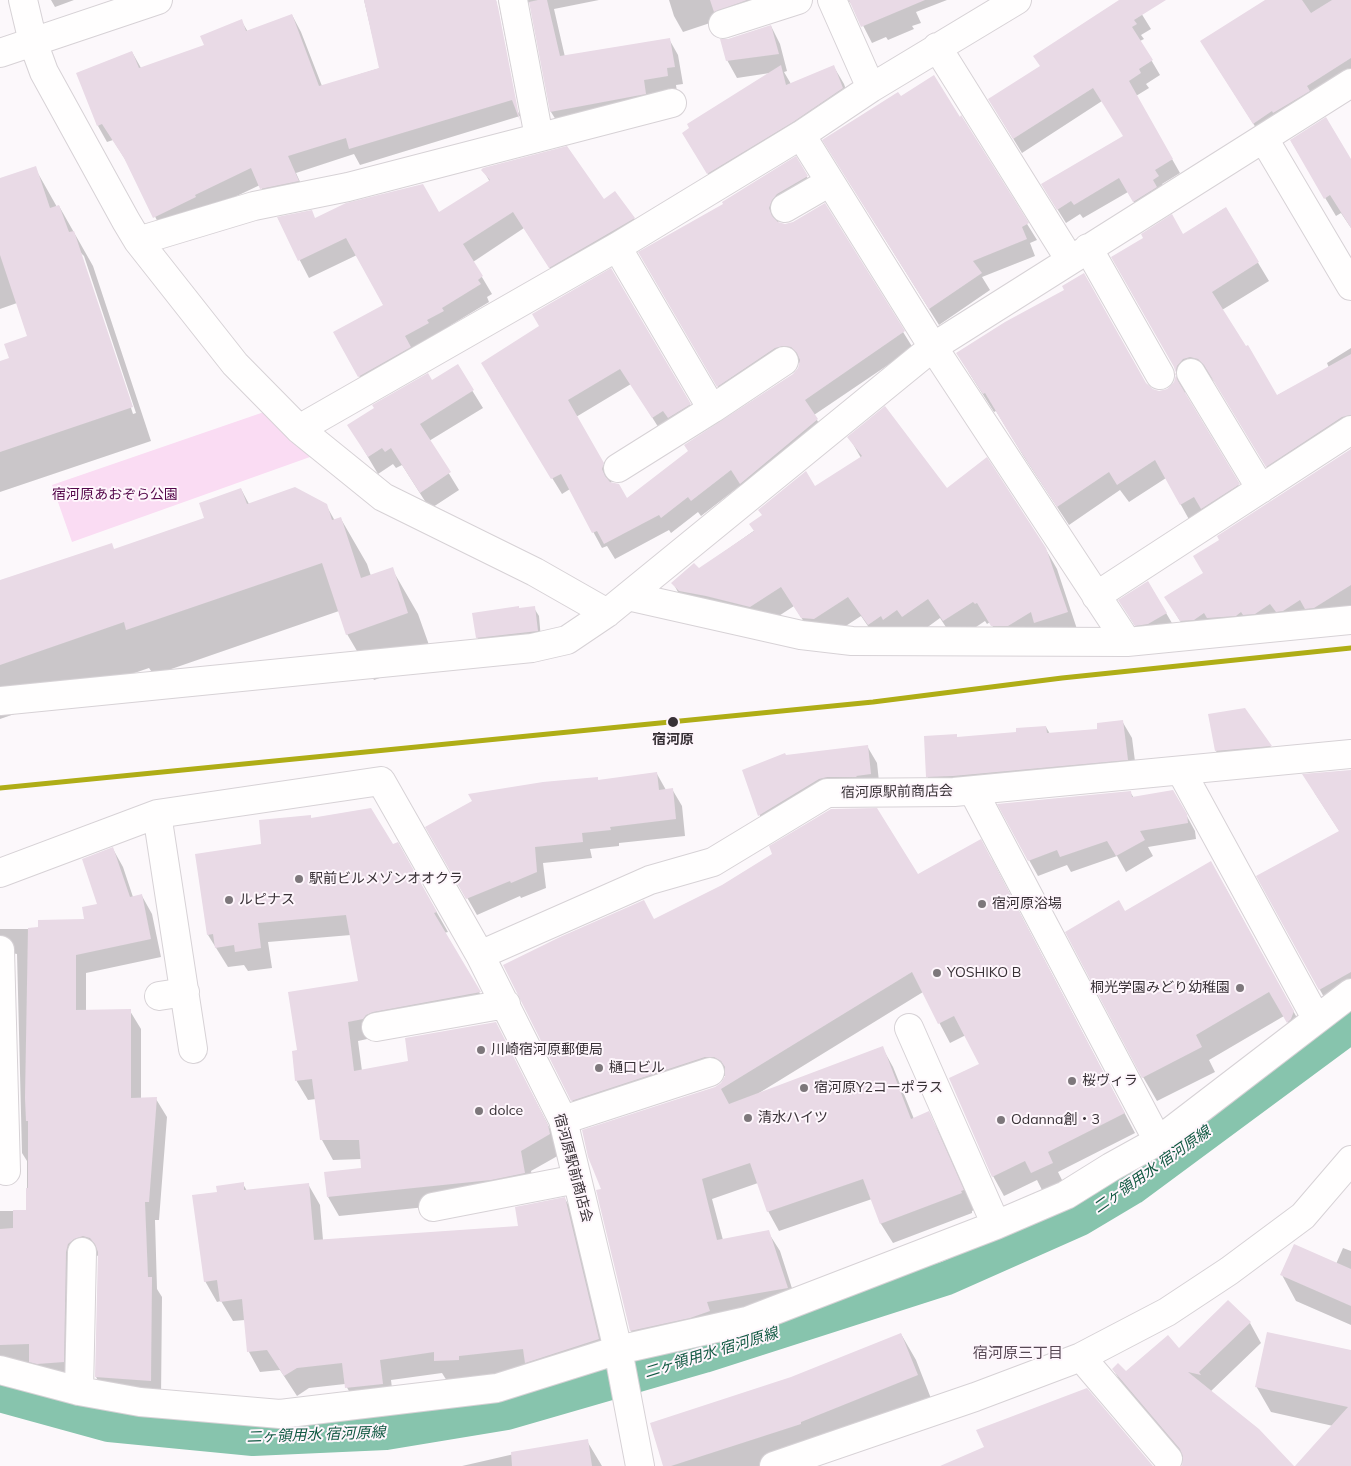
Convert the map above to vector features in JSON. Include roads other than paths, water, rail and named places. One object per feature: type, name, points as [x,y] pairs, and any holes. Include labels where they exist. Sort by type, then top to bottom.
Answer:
[{"type":"street","points":[[23,0],[33,42],[44,72],[138,241],[235,364],[299,429],[383,497],[535,572],[607,613]]},
{"type":"street","points":[[0,53],[158,0]]},
{"type":"street","points":[[513,0],[539,137]]},
{"type":"street","points":[[723,24],[798,0]]},
{"type":"street","points":[[832,0],[871,88]]},
{"type":"street","points":[[299,429],[617,247],[801,135],[871,88],[1011,2]]},
{"type":"street","points":[[937,47],[1160,375]]},
{"type":"street","points":[[0,701],[532,648],[567,640],[607,613],[934,347],[1351,83]]},
{"type":"street","points":[[138,241],[254,206],[348,186],[672,102]]},
{"type":"street","points":[[801,135],[934,347],[1127,642]]},
{"type":"street","points":[[1264,139],[1351,286]]},
{"type":"street","points":[[785,208],[830,182]]},
{"type":"street","points":[[617,247],[712,409]]},
{"type":"street","points":[[618,468],[784,361]]},
{"type":"street","points":[[1191,373],[1261,489]]},
{"type":"street","points":[[1096,596],[1351,430]]},
{"type":"street","points":[[628,596],[801,635],[852,641],[1127,642],[1351,620]]},
{"type":"street","name":"宿河原駅前商店会","points":[[480,955],[650,880],[713,862],[827,793],[973,791],[1351,754]]},
{"type":"street","points":[[1181,770],[1316,1018]]},
{"type":"street","name":"宿河原駅前商店会","points":[[157,814],[381,781],[480,955],[563,1120],[620,1358],[640,1466]]},
{"type":"street","points":[[973,791],[1158,1141]]},
{"type":"street","points":[[0,873],[157,814],[172,994],[194,1049]]},
{"type":"street","points":[[0,950],[6,1171]]},
{"type":"street","points":[[0,1370],[78,1391],[140,1402],[280,1414],[497,1388],[620,1358],[747,1321],[996,1225],[1066,1195],[1158,1141],[1351,993]]},
{"type":"street","points":[[376,1027],[506,1004]]},
{"type":"street","points":[[909,1028],[996,1225]]},
{"type":"street","points":[[563,1120],[710,1072]]},
{"type":"street","points":[[774,1466],[975,1397],[1081,1357],[1167,1312],[1229,1271],[1303,1216],[1351,1160]]},
{"type":"street","points":[[432,1207],[577,1179]]},
{"type":"street","points":[[78,1391],[82,1252]]},
{"type":"street","points":[[1081,1357],[1168,1459]]},
{"type":"waterway","name":"二ヶ領用水 宿河原線","points":[[0,1395],[109,1425],[253,1439],[386,1433],[507,1413],[704,1356],[947,1278],[1080,1219],[1132,1188],[1351,1026]]},
{"type":"place","name":"宿河原","points":[[673,722]]},
{"type":"place","name":"駅前ビルメゾンオオクラ","points":[[299,879]]},
{"type":"place","name":"ルピナス","points":[[229,900]]},
{"type":"place","name":"宿河原浴場","points":[[982,904]]},
{"type":"place","name":"YOSHIKO B","points":[[937,973]]},
{"type":"place","name":"桐光学園みどり幼稚園","points":[[1240,988]]},
{"type":"place","name":"川崎宿河原郵便局","points":[[481,1050]]},
{"type":"place","name":"樋口ビル","points":[[599,1068]]},
{"type":"place","name":"桜ヴィラ","points":[[1072,1081]]},
{"type":"place","name":"宿河原Y2コーポラス","points":[[804,1088]]},
{"type":"place","name":"dolce","points":[[479,1111]]},
{"type":"place","name":"清水ハイツ","points":[[748,1118]]},
{"type":"place","name":"Odanna創・3","points":[[1001,1120]]},
{"type":"district","name":"宿河原三丁目","points":[[1018,1353]]},
{"type":"park label","name":"宿河原あおぞら公園","points":[[115,495]]}]
